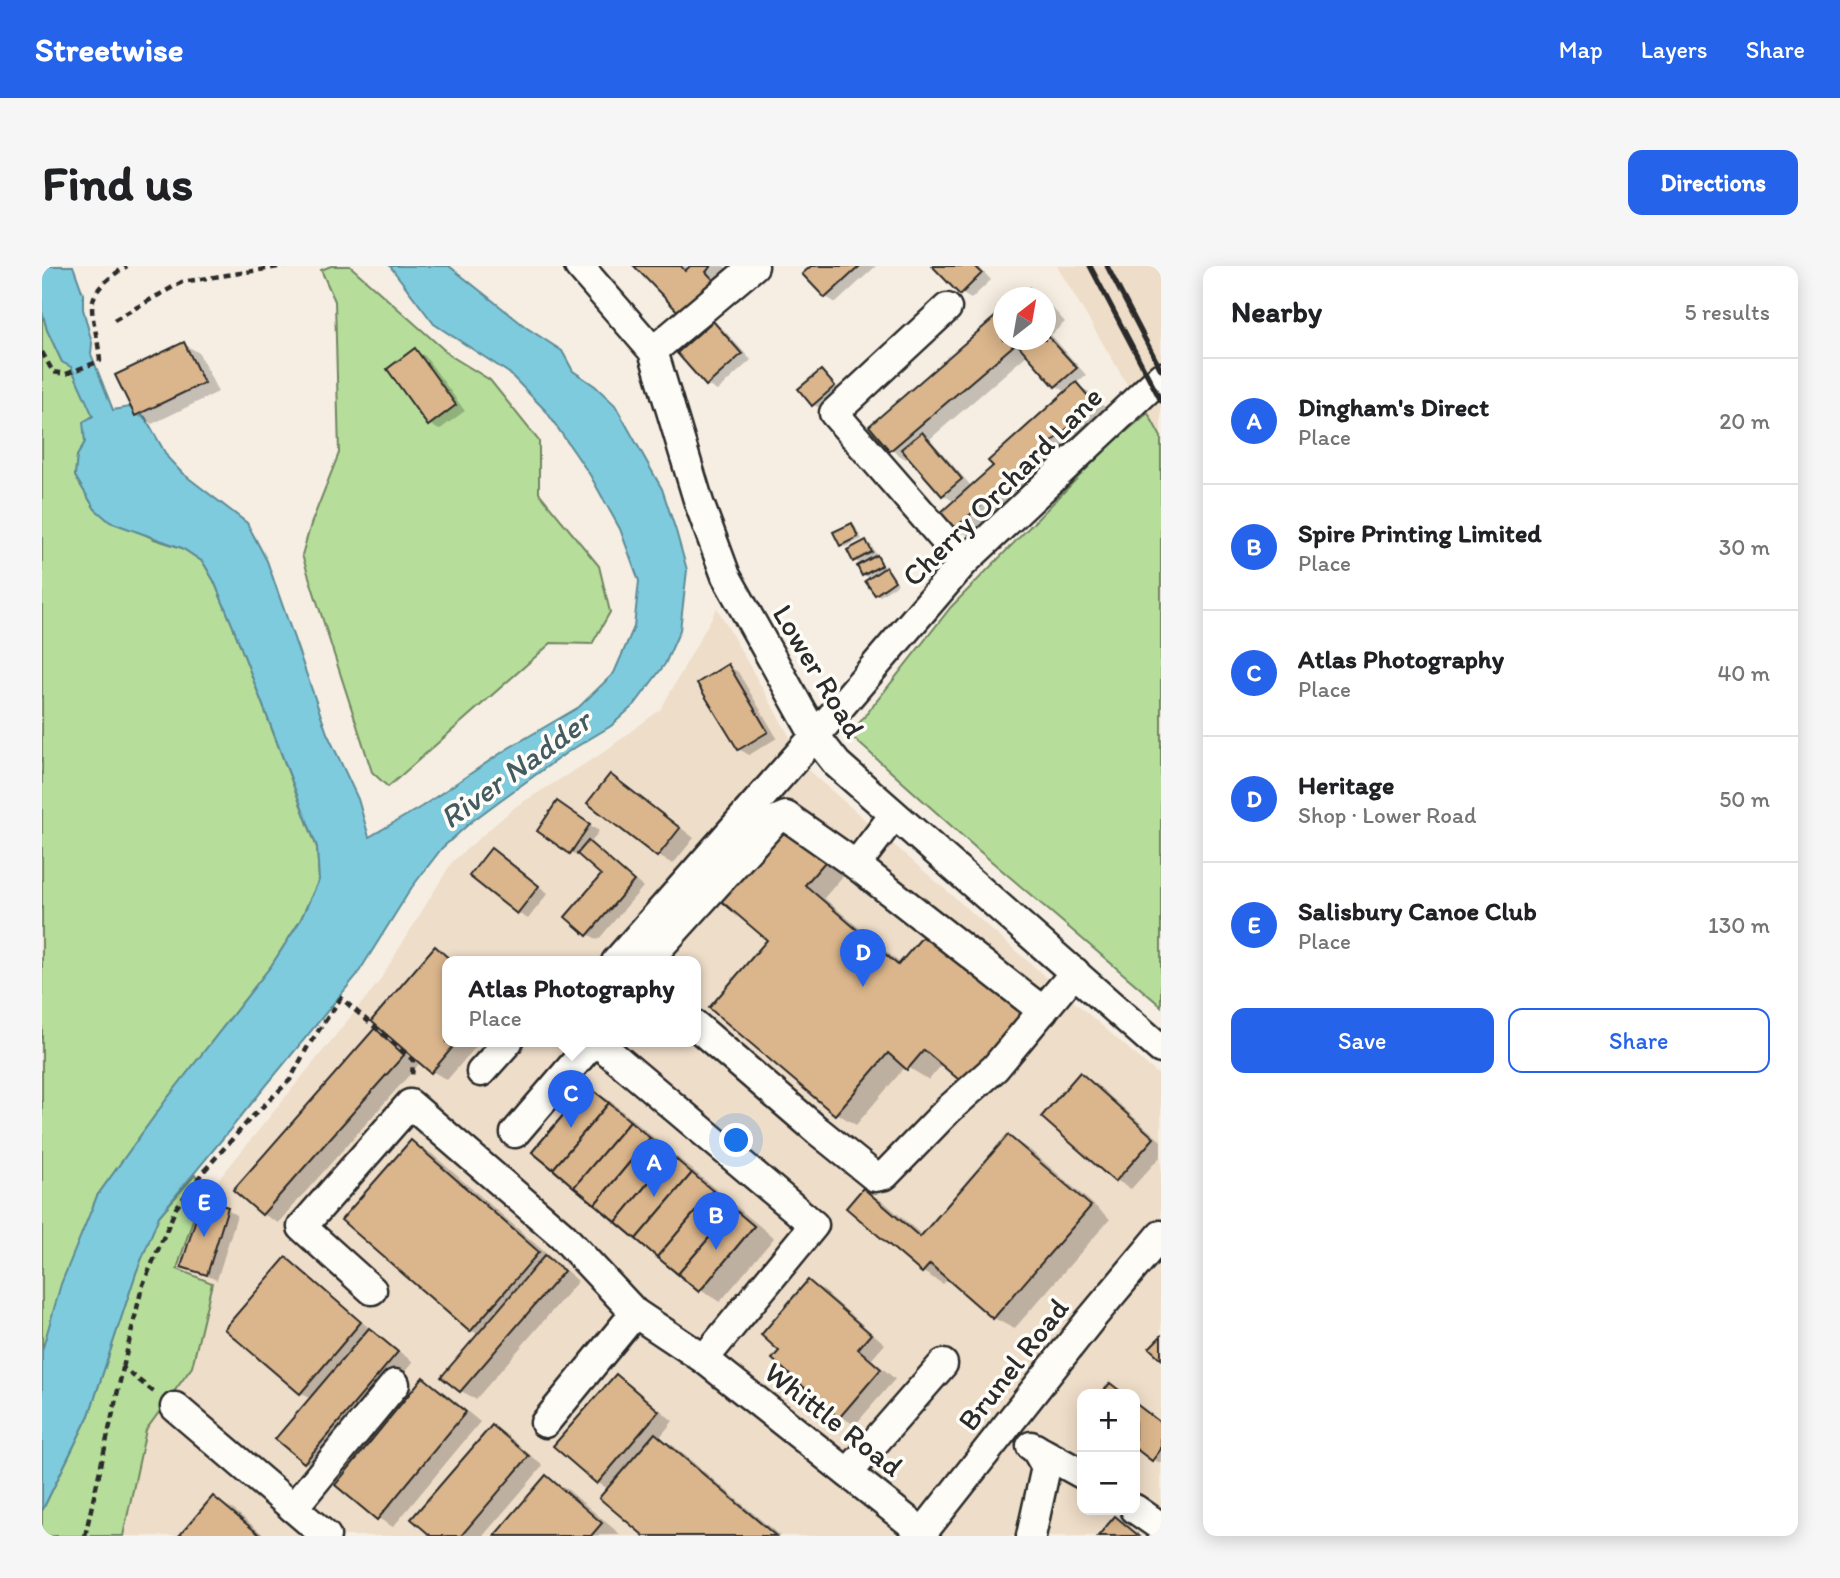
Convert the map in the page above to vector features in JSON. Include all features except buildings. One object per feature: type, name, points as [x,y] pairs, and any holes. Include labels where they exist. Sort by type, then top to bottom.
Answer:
[{"type":"street","name":"Lower Road","points":[[579,266],[653,351],[699,503],[726,576],[815,736],[836,764],[1161,1049]]},
{"type":"street","points":[[653,351],[754,266]]},
{"type":"street","points":[[947,308],[834,413],[964,562]]},
{"type":"street","name":"Cherry Orchard Lane","points":[[621,956],[964,562],[1161,377]]},
{"type":"street","points":[[856,865],[894,815]]},
{"type":"street","points":[[651,956],[774,821],[786,816],[856,865],[1043,1012]]},
{"type":"street","points":[[701,1031],[875,1177],[885,1175],[948,1110],[995,1069],[1075,972]]},
{"type":"street","points":[[481,1072],[504,1047]]},
{"type":"street","points":[[515,1133],[591,1047]]},
{"type":"street","points":[[601,1047],[814,1225],[704,1359]]},
{"type":"street","points":[[372,1290],[302,1227],[410,1104]]},
{"type":"street","name":"Whittle Road","points":[[410,1104],[562,1235],[635,1313],[704,1359],[921,1534]]},
{"type":"street","name":"Brunel Road","points":[[921,1534],[1090,1320],[1161,1235]]},
{"type":"street","points":[[545,1423],[635,1313]]},
{"type":"street","points":[[848,1473],[943,1364]]},
{"type":"street","points":[[293,1508],[395,1384]]},
{"type":"street","points":[[174,1407],[326,1536]]},
{"type":"street","points":[[1003,1431],[1077,1471]]},
{"type":"street","points":[[1031,1536],[1046,1466],[1035,1448]]},
{"type":"street","points":[[1140,1512],[1161,1527]]},
{"type":"path","points":[[42,352],[53,372],[66,374],[100,361],[91,308],[93,299],[96,290],[127,266]]},
{"type":"path","points":[[114,320],[182,282],[285,266]]},
{"type":"path","points":[[85,1536],[142,1287],[176,1208],[203,1172],[250,1119],[290,1080],[308,1046],[341,998],[413,1060],[410,1104]]},
{"type":"path","points":[[123,1368],[174,1407]]},
{"type":"shaded area","points":[[1057,266],[1161,266],[1161,437],[1148,413],[1128,386]]},
{"type":"shaded area","points":[[717,608],[809,771],[1161,1077],[1161,1536],[123,1536],[146,1430],[192,1367],[212,1283],[177,1269],[200,1198],[211,1189],[378,983],[452,862],[515,807],[601,754],[661,709]]},
{"type":"green space","points":[[331,266],[350,266],[451,356],[490,380],[539,441],[539,493],[599,566],[610,612],[592,644],[551,643],[388,787],[372,772],[302,555],[311,524],[339,453],[335,301],[321,270]]},
{"type":"green space","points":[[42,311],[47,330],[62,362],[71,366],[94,416],[84,422],[85,442],[77,456],[75,476],[95,509],[154,539],[182,548],[203,562],[232,624],[317,848],[319,880],[300,921],[271,966],[166,1100],[97,1196],[42,1351]]},
{"type":"green space","points":[[1148,413],[1161,437],[1161,1006],[977,849],[850,735],[951,607],[1107,448]]},
{"type":"green space","points":[[195,1175],[211,1189],[200,1198],[177,1269],[212,1283],[192,1367],[146,1430],[123,1536],[42,1536],[42,1511],[89,1415],[136,1273],[159,1216]]},
{"type":"water","name":"River Nadder","points":[[42,266],[73,266],[83,294],[83,309],[92,343],[91,354],[113,410],[129,407],[145,417],[168,458],[182,473],[247,523],[267,561],[327,733],[358,799],[369,837],[421,807],[507,749],[579,707],[614,673],[634,627],[639,581],[620,529],[590,475],[546,411],[509,373],[434,324],[390,266],[449,266],[527,328],[562,351],[573,371],[595,386],[615,405],[662,489],[687,570],[680,630],[665,664],[635,704],[611,726],[566,753],[471,822],[442,848],[412,887],[357,975],[159,1216],[136,1273],[89,1415],[42,1511],[42,1351],[61,1284],[97,1196],[166,1100],[271,966],[300,921],[319,880],[317,847],[232,624],[203,562],[182,548],[110,522],[95,509],[75,476],[77,456],[85,442],[83,422],[93,416],[71,367],[62,362],[47,330],[42,311]]},
{"type":"railway","points":[[1090,266],[1161,401]]},
{"type":"railway","points":[[1107,266],[1161,370]]},
{"type":"place","name":"Heritage","points":[[863,987]]},
{"type":"place","name":"Atlas Photography","points":[[571,1128]]},
{"type":"place","name":"Dingham's Direct","points":[[654,1197]]},
{"type":"place","name":"Salisbury Canoe Club","points":[[204,1237]]},
{"type":"place","name":"Spire Printing Limited","points":[[716,1250]]}]
